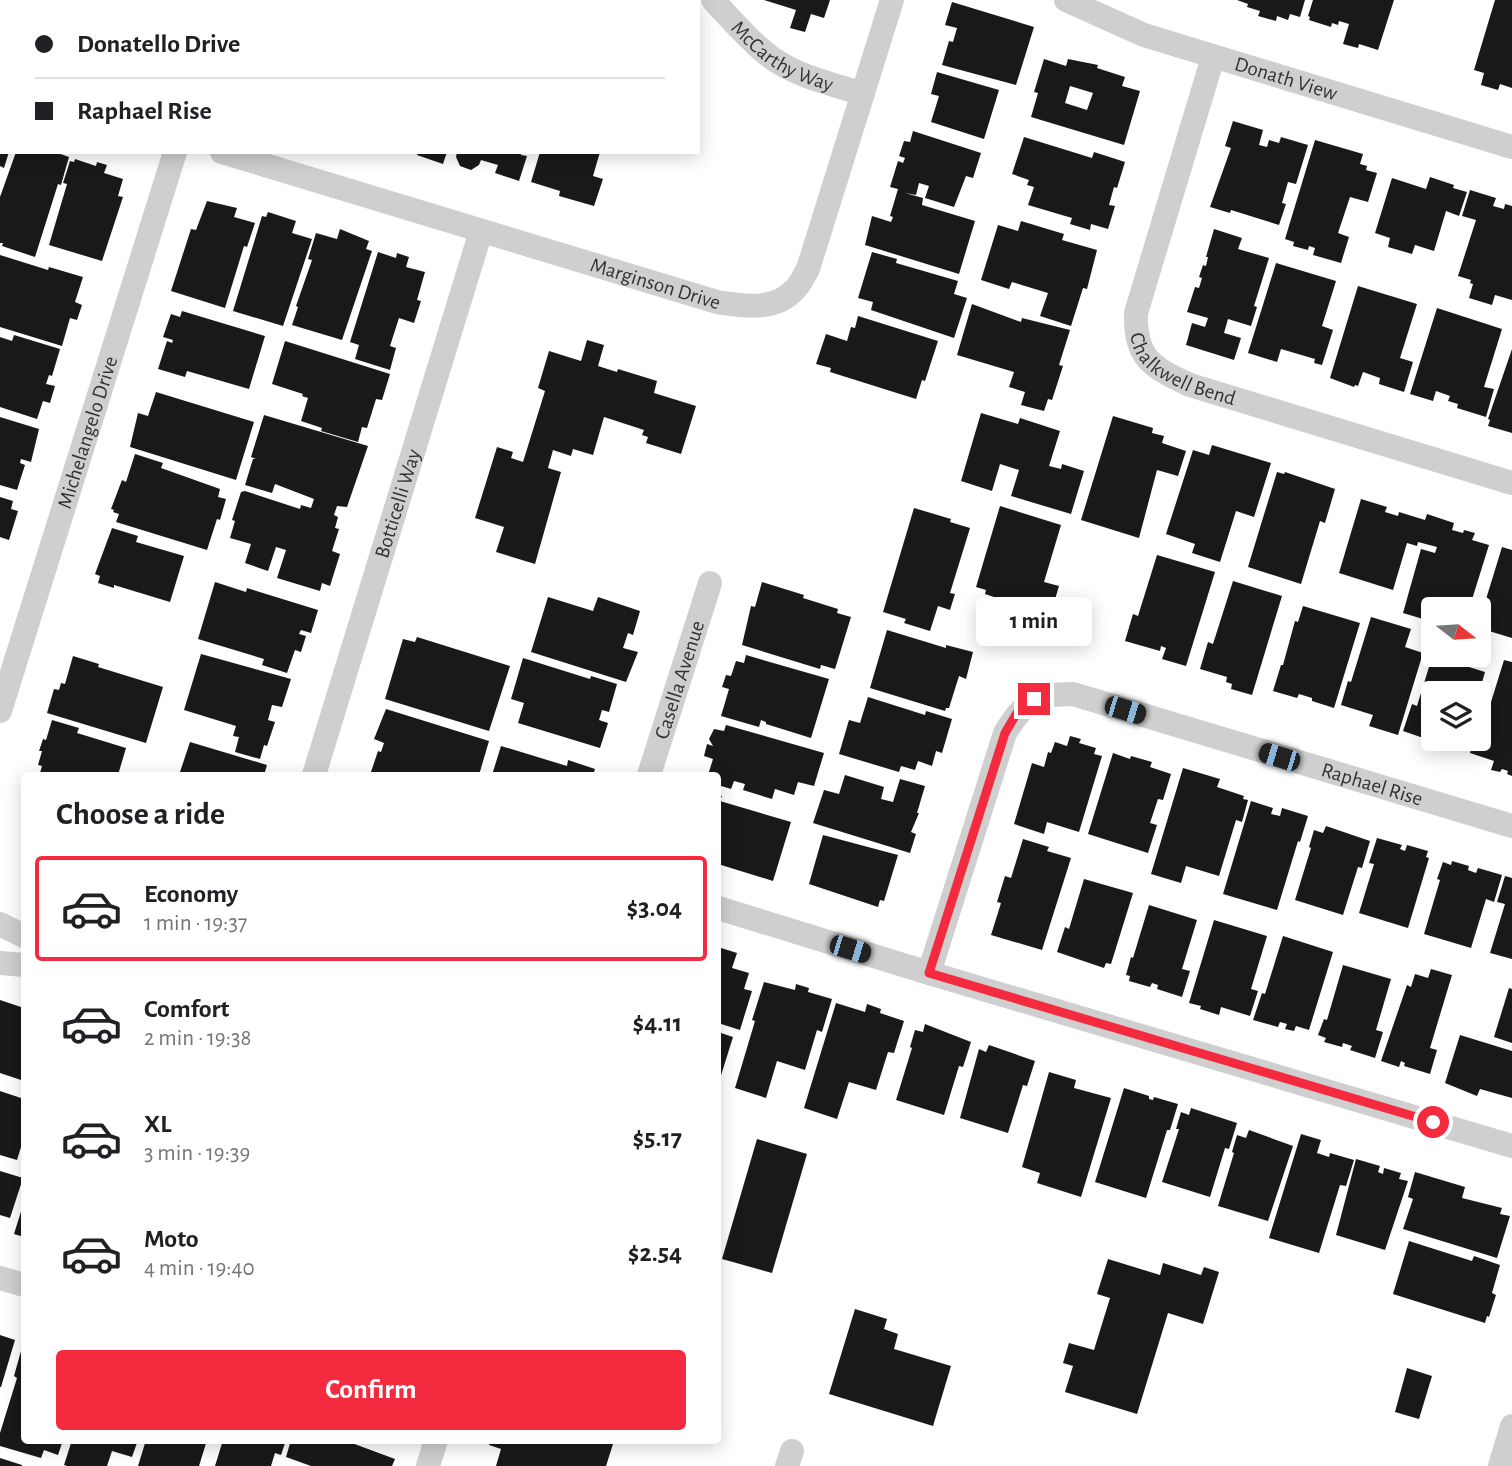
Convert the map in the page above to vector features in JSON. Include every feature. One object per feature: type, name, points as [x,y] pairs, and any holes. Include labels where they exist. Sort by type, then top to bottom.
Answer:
[{"type":"street","name":"McCarthy Way","points":[[713,0],[763,52],[783,65],[813,79],[863,94]]},
{"type":"street","name":"Marginson Drive","points":[[229,154],[717,302],[750,307],[773,303],[796,289],[808,269],[892,0]]},
{"type":"street","name":"Donath View","points":[[1066,0],[1144,35],[1512,147]]},
{"type":"street","name":"Chalkwell Bend","points":[[1213,57],[1136,313],[1139,348],[1150,362],[1167,375],[1190,385],[1512,483]]},
{"type":"street","name":"Michelangelo Drive","points":[[0,711],[174,154]]},
{"type":"street","name":"Botticelli Way","points":[[315,772],[481,231]]},
{"type":"street","name":"Casella Avenue","points":[[650,772],[710,583]]},
{"type":"street","name":"Raphael Rise","points":[[929,973],[1005,733],[1018,711],[1034,699],[1053,694],[1073,694],[1512,827]]},
{"type":"street","points":[[721,909],[1512,1146]]},
{"type":"street","points":[[0,924],[21,934]]},
{"type":"street","points":[[0,963],[21,965]]},
{"type":"street","points":[[0,1278],[21,1284]]},
{"type":"street","points":[[1500,1466],[1512,1426]]},
{"type":"street","points":[[429,1466],[435,1444]]},
{"type":"building","points":[[764,0],[830,0],[824,18],[811,14],[805,32],[790,28],[796,10]]},
{"type":"building","points":[[1237,0],[1305,0],[1300,17],[1290,14],[1288,20],[1277,16],[1276,21],[1258,16],[1260,11]]},
{"type":"building","points":[[1313,0],[1394,0],[1378,50],[1359,44],[1358,48],[1343,44],[1349,24],[1339,21],[1338,25],[1332,23],[1331,27],[1309,20]]},
{"type":"building","points":[[1495,0],[1512,0],[1512,88],[1500,84],[1498,90],[1481,85],[1484,73],[1474,70]]},
{"type":"building","points":[[952,2],[1034,27],[1016,85],[942,65],[949,41],[953,42],[957,28],[945,25]]},
{"type":"building","points":[[1044,59],[1066,66],[1068,59],[1098,65],[1097,68],[1125,77],[1122,86],[1140,91],[1124,145],[1031,117],[1038,93],[1034,92]],"holes":[[[1070,86],[1093,93],[1087,110],[1065,103]]]},
{"type":"building","points":[[937,72],[999,90],[984,139],[931,122],[939,96],[931,94]]},
{"type":"building","points":[[1233,121],[1263,130],[1259,145],[1267,147],[1269,140],[1279,143],[1281,137],[1308,145],[1296,184],[1288,182],[1282,203],[1286,204],[1279,225],[1231,210],[1230,213],[1210,207],[1231,148],[1225,146]]},
{"type":"building","points":[[913,131],[981,153],[973,178],[966,176],[954,207],[925,198],[929,186],[919,183],[916,195],[905,193],[923,198],[922,205],[975,221],[959,274],[865,245],[872,216],[891,222],[893,217],[890,216],[898,189],[890,187],[898,161],[903,163],[905,158],[899,156],[904,141],[910,142]]},
{"type":"building","points":[[1024,137],[1092,158],[1094,152],[1125,162],[1109,205],[1115,206],[1108,229],[1091,224],[1090,230],[1070,224],[1072,218],[1028,205],[1034,187],[1027,185],[1029,180],[1012,174]]},
{"type":"building","points":[[1315,140],[1363,154],[1360,164],[1367,166],[1366,170],[1377,173],[1368,202],[1350,197],[1338,233],[1349,237],[1341,263],[1313,255],[1315,248],[1309,246],[1308,250],[1293,246],[1294,242],[1285,239]]},
{"type":"building","points":[[0,154],[8,154],[4,168],[0,166]]},
{"type":"building","points":[[15,154],[61,154],[69,157],[35,257],[0,243],[0,197]]},
{"type":"building","points":[[417,154],[446,154],[443,164]]},
{"type":"building","points":[[457,154],[527,156],[519,181],[495,173],[498,165],[481,160],[479,165],[471,170],[460,166]]},
{"type":"building","points":[[539,154],[599,154],[593,176],[603,179],[594,206],[559,196],[560,191],[531,182]]},
{"type":"building","points":[[75,159],[96,166],[97,162],[107,165],[104,173],[123,179],[118,196],[123,197],[102,261],[49,245],[67,184],[63,183],[70,161],[74,162]]},
{"type":"building","points":[[1430,177],[1467,192],[1459,216],[1446,211],[1434,251],[1415,245],[1412,254],[1388,247],[1390,238],[1375,233],[1392,178],[1426,189]]},
{"type":"building","points":[[1470,190],[1496,198],[1493,206],[1504,209],[1505,204],[1512,206],[1512,300],[1495,295],[1492,305],[1469,298],[1473,284],[1470,283],[1471,280],[1458,276],[1476,220],[1462,216]]},
{"type":"building","points":[[207,201],[237,208],[234,217],[255,223],[247,247],[244,246],[225,308],[171,291],[191,229],[196,230]]},
{"type":"building","points":[[268,212],[296,221],[292,233],[312,239],[283,326],[233,311],[262,216],[266,217]]},
{"type":"building","points":[[1021,221],[1064,234],[1062,240],[1097,250],[1087,289],[1083,288],[1071,326],[1040,316],[1048,293],[1012,282],[1009,289],[981,280],[998,225],[1018,231]]},
{"type":"building","points":[[340,229],[369,241],[366,249],[372,251],[342,340],[292,325],[312,260],[308,259],[316,233],[337,239]]},
{"type":"building","points":[[1214,229],[1242,238],[1238,249],[1269,258],[1254,306],[1257,307],[1251,326],[1228,319],[1224,333],[1241,338],[1234,360],[1186,345],[1192,323],[1205,327],[1208,318],[1187,312],[1195,287],[1199,288],[1202,278],[1199,277],[1203,265],[1206,266]]},
{"type":"building","points":[[378,252],[396,258],[397,253],[409,257],[406,267],[425,272],[417,300],[421,301],[414,323],[399,318],[390,346],[396,348],[390,370],[355,359],[359,345],[350,342]]},
{"type":"building","points":[[872,252],[897,259],[896,263],[958,281],[954,294],[967,298],[954,338],[871,310],[873,302],[858,298]]},
{"type":"building","points":[[0,255],[48,270],[49,267],[83,277],[75,302],[82,305],[77,320],[70,318],[62,346],[0,327]]},
{"type":"building","points":[[1276,263],[1336,281],[1322,326],[1333,330],[1322,365],[1314,363],[1315,359],[1281,349],[1277,362],[1248,353]]},
{"type":"building","points":[[1358,286],[1417,304],[1400,358],[1413,362],[1404,392],[1379,384],[1380,378],[1363,372],[1358,386],[1354,387],[1330,378]]},
{"type":"building","points":[[972,304],[1021,322],[1022,318],[1070,330],[1059,365],[1063,366],[1052,400],[1048,399],[1044,411],[1021,405],[1025,392],[1009,387],[1014,372],[957,355]]},
{"type":"building","points":[[1437,308],[1502,329],[1484,387],[1494,389],[1486,417],[1457,408],[1458,404],[1448,401],[1450,396],[1436,391],[1433,401],[1410,394]]},
{"type":"building","points":[[182,311],[265,336],[249,389],[187,371],[185,377],[158,369],[167,341],[172,343],[173,340],[163,337],[171,314],[180,317]]},
{"type":"building","points":[[858,316],[938,341],[916,399],[830,372],[831,368],[816,364],[826,334],[847,341]]},
{"type":"building","points":[[14,335],[60,349],[52,376],[49,375],[46,384],[55,386],[50,403],[43,401],[37,419],[0,407],[0,337],[12,341]]},
{"type":"building","points":[[587,340],[604,345],[598,366],[657,381],[654,393],[696,406],[681,454],[646,443],[648,437],[642,435],[644,430],[604,417],[593,455],[573,449],[571,456],[553,450],[548,468],[561,472],[535,564],[496,552],[504,527],[475,518],[497,447],[513,452],[511,458],[523,462],[545,391],[538,388],[549,351],[581,361]]},
{"type":"building","points":[[285,341],[390,374],[382,400],[376,399],[367,428],[362,427],[358,442],[321,431],[322,428],[301,421],[308,398],[272,384]]},
{"type":"building","points":[[1512,349],[1512,433],[1488,426],[1488,419]]},
{"type":"building","points":[[156,392],[254,422],[236,480],[130,447],[138,413],[148,416]]},
{"type":"building","points":[[981,413],[1018,424],[1020,418],[1060,431],[1049,466],[1061,469],[1062,464],[1084,471],[1071,514],[1011,496],[1019,470],[1000,464],[992,491],[961,481]]},
{"type":"building","points":[[264,415],[368,446],[347,507],[337,506],[334,515],[338,517],[335,528],[339,529],[332,551],[340,554],[330,586],[322,583],[320,591],[277,578],[286,550],[276,547],[268,571],[245,563],[251,544],[230,538],[235,521],[232,520],[241,492],[300,509],[301,505],[311,508],[314,499],[275,484],[272,493],[245,485],[253,459],[256,459],[251,457]]},
{"type":"building","points":[[1113,416],[1153,428],[1152,433],[1164,436],[1162,443],[1186,451],[1178,476],[1157,470],[1139,538],[1081,520]]},
{"type":"building","points":[[0,417],[39,429],[31,462],[21,459],[20,463],[25,465],[17,490],[0,485]]},
{"type":"building","points":[[1212,445],[1271,463],[1254,517],[1236,511],[1220,562],[1192,553],[1195,544],[1166,534],[1193,450],[1209,455]]},
{"type":"building","points":[[135,454],[163,463],[161,468],[220,489],[218,497],[226,499],[207,550],[116,522],[119,514],[111,509],[122,480],[126,482]]},
{"type":"building","points":[[1277,472],[1285,472],[1335,489],[1325,523],[1320,521],[1301,584],[1248,567]]},
{"type":"building","points":[[0,497],[13,501],[11,509],[18,511],[9,540],[0,537]]},
{"type":"building","points":[[1361,499],[1387,507],[1385,512],[1398,516],[1399,512],[1425,520],[1427,514],[1454,523],[1452,530],[1475,533],[1472,540],[1489,545],[1473,597],[1421,597],[1421,618],[1403,613],[1421,549],[1435,553],[1437,547],[1418,542],[1417,546],[1407,543],[1393,590],[1339,573]]},
{"type":"building","points":[[1000,506],[1061,525],[1044,582],[1059,586],[1050,616],[1024,608],[1025,602],[1013,599],[1012,603],[985,594],[986,590],[976,587]]},
{"type":"building","points":[[914,508],[970,528],[950,593],[955,594],[950,610],[938,606],[930,631],[904,623],[906,619],[883,612]]},
{"type":"building","points":[[112,528],[138,536],[136,542],[184,556],[170,602],[114,585],[114,588],[98,583],[100,576],[95,574]]},
{"type":"building","points":[[1502,547],[1512,550],[1512,638],[1491,632],[1491,597],[1487,597]]},
{"type":"building","points":[[1157,555],[1215,572],[1186,666],[1162,659],[1166,648],[1161,646],[1160,651],[1125,641],[1133,614],[1138,616]]},
{"type":"building","points":[[1233,581],[1282,596],[1252,695],[1231,689],[1232,684],[1226,682],[1227,677],[1200,669],[1208,642],[1213,644]]},
{"type":"building","points":[[215,582],[246,592],[247,588],[318,610],[311,633],[301,630],[299,634],[306,636],[301,652],[295,650],[287,673],[262,665],[264,659],[198,639]]},
{"type":"building","points":[[762,582],[804,595],[803,598],[838,609],[837,613],[851,617],[835,669],[821,665],[820,669],[742,645],[751,606],[755,607]]},
{"type":"building","points":[[548,597],[593,611],[598,597],[640,611],[633,635],[628,633],[623,648],[638,652],[626,682],[531,652]]},
{"type":"building","points":[[1303,606],[1360,623],[1334,708],[1299,694],[1297,698],[1273,691],[1295,621],[1298,622]]},
{"type":"building","points":[[1371,617],[1411,629],[1405,647],[1421,652],[1421,660],[1398,735],[1369,726],[1373,715],[1341,705],[1348,681],[1351,682]]},
{"type":"building","points":[[887,630],[946,648],[946,645],[973,652],[966,679],[959,676],[949,708],[945,711],[870,688]]},
{"type":"building","points":[[417,637],[510,666],[489,731],[385,699],[403,639],[415,642]]},
{"type":"building","points":[[201,654],[291,679],[282,707],[272,705],[268,720],[275,722],[260,759],[235,752],[239,737],[233,736],[236,726],[184,710]]},
{"type":"building","points":[[746,655],[829,679],[811,738],[761,720],[759,727],[721,716],[729,689],[722,687],[726,675],[731,676],[736,661],[744,663]]},
{"type":"building","points":[[73,656],[99,664],[98,667],[163,687],[146,743],[47,713],[54,689],[59,690],[61,683],[65,684]]},
{"type":"building","points":[[523,658],[590,679],[591,676],[617,684],[609,712],[602,710],[599,720],[608,723],[600,748],[518,723],[524,703],[511,699]]},
{"type":"building","points":[[1504,660],[1512,662],[1512,776],[1502,769],[1500,772],[1491,770],[1494,761],[1470,753],[1491,751],[1491,702]]},
{"type":"building","points":[[1429,667],[1469,667],[1485,672],[1482,681],[1425,681]]},
{"type":"building","points":[[1421,693],[1421,737],[1403,731],[1412,704],[1417,706]]},
{"type":"building","points":[[868,697],[925,715],[926,711],[952,719],[942,753],[936,751],[932,766],[918,761],[915,770],[901,766],[899,772],[839,754],[849,720],[860,723]]},
{"type":"building","points":[[386,709],[489,741],[480,772],[371,772],[378,751],[381,752],[384,743],[374,739]]},
{"type":"building","points":[[52,720],[79,728],[77,733],[126,748],[119,772],[40,772],[42,766],[38,765],[42,751],[39,751],[43,739],[46,740]]},
{"type":"building","points":[[726,725],[824,753],[814,786],[798,782],[794,795],[775,789],[772,799],[743,790],[745,784],[734,781],[731,789],[721,786],[721,772],[709,772],[713,759],[704,756],[707,744],[713,746],[709,739],[714,729],[724,731]]},
{"type":"building","points":[[1070,736],[1081,739],[1079,743],[1096,748],[1094,754],[1102,756],[1079,832],[1047,822],[1044,834],[1014,824],[1032,763],[1044,767],[1048,752],[1051,753],[1055,742],[1067,746]]},
{"type":"building","points":[[190,742],[267,765],[265,772],[180,772]]},
{"type":"building","points":[[501,746],[567,766],[568,760],[595,769],[594,772],[493,772]]},
{"type":"building","points":[[1113,753],[1152,762],[1150,767],[1171,774],[1163,800],[1158,799],[1150,823],[1157,825],[1148,853],[1088,834]]},
{"type":"building","points":[[1183,768],[1220,779],[1217,787],[1244,796],[1243,799],[1248,800],[1242,822],[1236,820],[1219,876],[1186,866],[1181,883],[1151,874]]},
{"type":"building","points":[[845,775],[884,787],[881,799],[893,802],[900,779],[925,786],[919,813],[911,832],[916,834],[910,853],[813,823],[824,790],[839,794]]},
{"type":"building","points":[[721,801],[791,822],[773,881],[721,865]]},
{"type":"building","points":[[1251,801],[1273,808],[1271,814],[1280,816],[1282,808],[1308,816],[1277,910],[1223,894]]},
{"type":"building","points":[[1326,826],[1370,841],[1362,868],[1358,867],[1343,915],[1295,900],[1314,830],[1323,833]]},
{"type":"building","points":[[823,835],[898,855],[884,901],[880,900],[878,907],[809,884]]},
{"type":"building","points":[[1377,838],[1402,845],[1400,849],[1405,851],[1407,845],[1428,851],[1426,857],[1429,858],[1408,928],[1359,913],[1374,864],[1369,863]]},
{"type":"building","points":[[1023,839],[1049,847],[1047,851],[1071,858],[1042,950],[991,935],[1001,903],[997,902],[1005,876],[1011,878]]},
{"type":"building","points":[[1452,861],[1469,866],[1468,870],[1476,873],[1478,868],[1502,875],[1494,902],[1486,899],[1471,948],[1424,934],[1443,862],[1451,865]]},
{"type":"building","points":[[1505,876],[1512,878],[1512,959],[1490,953],[1505,904],[1497,902]]},
{"type":"building","points":[[1084,879],[1133,893],[1111,964],[1106,963],[1104,968],[1057,952],[1065,927],[1069,929]]},
{"type":"building","points":[[1149,905],[1197,920],[1182,969],[1190,971],[1182,997],[1157,989],[1158,985],[1152,983],[1150,987],[1129,981],[1130,976],[1126,975]]},
{"type":"building","points":[[1214,920],[1267,936],[1251,989],[1258,991],[1250,1016],[1221,1007],[1219,1015],[1189,1003]]},
{"type":"building","points":[[1283,936],[1333,952],[1309,1030],[1296,1026],[1294,1031],[1285,1029],[1287,1024],[1280,1022],[1278,1027],[1253,1020],[1262,993],[1265,994]]},
{"type":"building","points":[[721,948],[737,953],[732,968],[749,973],[744,989],[752,991],[740,1030],[721,1024]]},
{"type":"building","points":[[1343,965],[1391,979],[1376,1030],[1383,1032],[1375,1058],[1350,1050],[1352,1046],[1343,1043],[1342,1047],[1324,1042],[1326,1038],[1318,1035],[1324,1019],[1327,1020]]},
{"type":"building","points":[[1431,969],[1452,975],[1430,1048],[1437,1050],[1430,1074],[1404,1066],[1405,1063],[1401,1061],[1399,1067],[1381,1061],[1407,985],[1411,987],[1415,974],[1428,978]]},
{"type":"building","points":[[764,982],[795,990],[796,984],[809,988],[808,992],[832,999],[822,1032],[817,1030],[805,1070],[777,1061],[766,1098],[735,1088]]},
{"type":"building","points":[[1509,988],[1512,989],[1512,1043],[1494,1037]]},
{"type":"building","points":[[0,1000],[21,1007],[21,1080],[0,1073]]},
{"type":"building","points":[[836,1003],[865,1012],[867,1004],[881,1009],[880,1013],[904,1021],[894,1053],[888,1052],[876,1090],[849,1082],[837,1119],[804,1108]]},
{"type":"building","points":[[925,1024],[971,1042],[963,1067],[959,1066],[944,1115],[896,1100],[915,1030],[923,1032]]},
{"type":"building","points":[[721,1033],[733,1037],[721,1075]]},
{"type":"building","points":[[1460,1035],[1512,1051],[1512,1098],[1480,1089],[1477,1096],[1445,1083]]},
{"type":"building","points":[[989,1045],[1035,1061],[1027,1086],[1023,1085],[1008,1133],[960,1118],[979,1049],[986,1052]]},
{"type":"building","points":[[1049,1072],[1076,1080],[1074,1088],[1111,1098],[1081,1197],[1037,1183],[1040,1173],[1022,1167]]},
{"type":"building","points":[[1124,1088],[1149,1096],[1149,1099],[1153,1100],[1154,1097],[1178,1104],[1146,1198],[1095,1182]]},
{"type":"building","points":[[0,1091],[21,1098],[21,1147],[17,1160],[0,1155]]},
{"type":"building","points":[[1191,1108],[1237,1123],[1229,1149],[1225,1148],[1210,1197],[1162,1182],[1179,1129],[1176,1129],[1181,1112],[1189,1115]]},
{"type":"building","points":[[1249,1130],[1293,1146],[1268,1221],[1218,1206],[1237,1135],[1246,1138]]},
{"type":"building","points":[[1301,1134],[1321,1140],[1317,1153],[1329,1157],[1330,1153],[1354,1160],[1346,1186],[1340,1185],[1319,1253],[1269,1238]]},
{"type":"building","points":[[757,1139],[807,1154],[772,1273],[722,1259]]},
{"type":"building","points":[[1356,1159],[1380,1166],[1378,1172],[1383,1174],[1384,1168],[1401,1173],[1399,1179],[1408,1181],[1385,1250],[1336,1235]]},
{"type":"building","points":[[0,1171],[21,1177],[21,1184],[10,1218],[0,1215]]},
{"type":"building","points":[[1415,1172],[1465,1187],[1462,1198],[1502,1208],[1500,1214],[1510,1216],[1497,1258],[1403,1229],[1413,1199],[1408,1197]]},
{"type":"building","points":[[21,1212],[21,1236],[14,1234]]},
{"type":"building","points":[[1409,1241],[1472,1261],[1474,1256],[1500,1265],[1492,1293],[1496,1295],[1485,1323],[1393,1294]]},
{"type":"building","points":[[1108,1259],[1160,1275],[1163,1263],[1201,1275],[1204,1267],[1219,1272],[1203,1324],[1168,1313],[1137,1414],[1065,1392],[1073,1366],[1063,1363],[1069,1343],[1094,1350],[1110,1298],[1097,1294]]},
{"type":"building","points":[[855,1309],[887,1319],[884,1329],[898,1334],[894,1349],[951,1366],[933,1426],[829,1394]]},
{"type":"building","points":[[0,1335],[15,1340],[1,1387],[0,1387]]},
{"type":"building","points":[[21,1351],[21,1444],[62,1444],[58,1455],[44,1450],[41,1458],[0,1446],[0,1433],[17,1378],[14,1376]]},
{"type":"building","points":[[1407,1368],[1432,1376],[1419,1419],[1395,1412]]},
{"type":"building","points":[[71,1444],[137,1444],[132,1457],[112,1451],[107,1466],[64,1465]]},
{"type":"building","points":[[145,1444],[206,1444],[199,1466],[138,1466]]},
{"type":"building","points":[[222,1444],[285,1444],[281,1455],[275,1453],[271,1466],[215,1466]]},
{"type":"building","points":[[290,1444],[354,1444],[395,1459],[392,1466],[311,1466],[286,1457]]},
{"type":"building","points":[[613,1444],[606,1466],[496,1466],[501,1449],[489,1445]]},
{"type":"building","points":[[0,1458],[22,1465],[22,1466],[0,1466]]},
{"type":"route","points":[[1034,699],[1018,711],[1005,733],[929,973],[1433,1122]]}]
